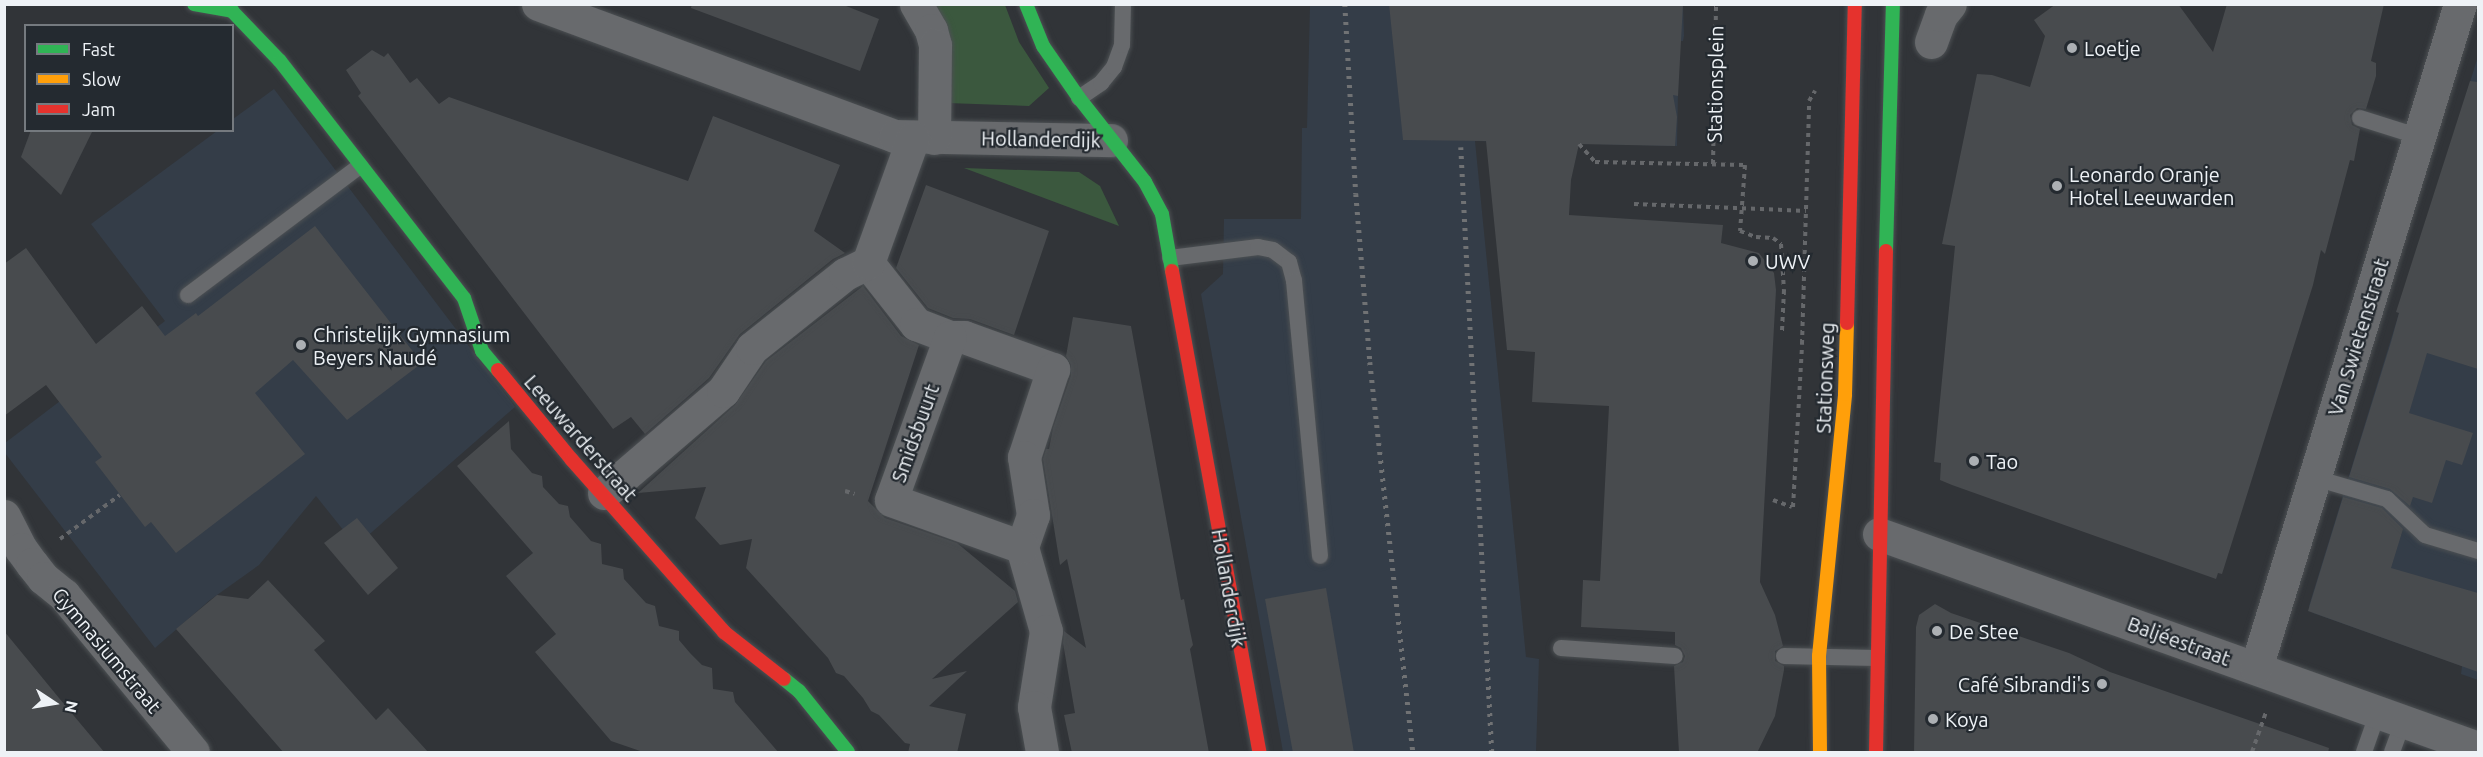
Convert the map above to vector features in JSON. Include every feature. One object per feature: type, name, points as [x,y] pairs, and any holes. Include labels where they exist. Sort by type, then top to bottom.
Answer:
[{"type":"street","name":"Leeuwarderstraat","points":[[194,4],[236,8],[280,61],[464,298],[482,351],[572,460],[604,493],[724,632],[799,691],[848,753]]},
{"type":"street","name":"Hollanderdijk","points":[[538,4],[895,136],[1111,140],[1145,182],[1162,214],[1259,753]]},
{"type":"street","points":[[604,493],[723,391],[752,348],[844,274],[868,263],[923,138],[935,45],[931,30],[915,4]]},
{"type":"street","points":[[1026,4],[1043,46],[1111,140]]},
{"type":"street","name":"Stationsweg","points":[[1820,753],[1819,656],[1845,394],[1855,4]]},
{"type":"street","points":[[1876,753],[1876,658],[1893,4]]},
{"type":"street","points":[[1930,42],[1941,15],[1950,4]]},
{"type":"street","name":"Van Swietenstraat","points":[[2256,668],[2460,4]]},
{"type":"street","points":[[868,263],[916,324],[950,337],[964,337],[1053,369],[1024,457],[1033,515],[1022,547],[1046,631],[1034,707],[1042,753]]},
{"type":"street","name":"Smidsbuurt","points":[[950,337],[891,500],[1022,547]]},
{"type":"street","name":"Gymnasiumstraat","points":[[4,516],[21,549],[32,564],[43,578],[64,595],[177,747]]},
{"type":"street","name":"Baljéestraat","points":[[1879,534],[2478,748]]},
{"type":"lane","points":[[1079,98],[1101,83],[1114,67],[1122,45],[1123,4]]},
{"type":"lane","points":[[2360,118],[2420,137]]},
{"type":"lane","points":[[188,295],[360,166]]},
{"type":"lane","points":[[1170,258],[1258,247],[1273,250],[1289,262],[1294,282],[1320,556]]},
{"type":"lane","points":[[2315,478],[2387,500],[2426,536],[2478,551]]},
{"type":"lane","points":[[1561,648],[1675,656]]},
{"type":"lane","points":[[1784,657],[1876,658]]},
{"type":"lane","points":[[2364,753],[2391,717]]},
{"type":"lane","points":[[2391,717],[2392,753]]},
{"type":"path","name":"Stationsplein","points":[[1713,164],[1716,4]]},
{"type":"path","points":[[1634,204],[1759,211],[1806,211],[1807,137]]},
{"type":"path","points":[[1579,144],[1595,162],[1745,165],[1740,231],[1756,237],[1773,238],[1781,244],[1784,290],[1782,331]]},
{"type":"path","points":[[32,564],[120,495]]},
{"type":"path","points":[[1773,500],[1792,507]]},
{"type":"path","points":[[2252,753],[2269,705]]},
{"type":"shaded area","points":[[1310,5],[1683,5],[1684,36],[1683,41],[1679,41],[1677,146],[1475,141],[1526,657],[1539,659],[1536,752],[1283,752],[1201,294],[1223,274],[1224,219],[1301,219],[1302,128],[1307,128]]},
{"type":"shaded area","points":[[2478,56],[2478,680],[2461,674],[2462,666],[2313,613],[2309,606]]},
{"type":"shaded area","name":"Christelijk Gymnasium Beyers Naudé","points":[[274,89],[515,407],[356,546],[316,496],[259,565],[210,600],[155,648],[5,453],[5,443],[165,321],[91,224],[216,132],[234,132],[234,118]]},
{"type":"green space","points":[[930,5],[1005,5],[1019,42],[1049,88],[1029,106],[947,103]]},
{"type":"green space","points":[[964,168],[1079,172],[1100,186],[1119,226]]},
{"type":"building","points":[[692,4],[841,4],[879,19],[860,71],[691,8]]},
{"type":"building","points":[[1389,4],[1683,4],[1678,96],[1673,95],[1677,117],[1675,146],[1579,144],[1571,180],[1569,215],[1723,225],[1721,243],[1759,253],[1774,273],[1776,290],[1760,582],[1775,615],[1783,646],[1775,651],[1775,661],[1784,666],[1784,670],[1775,716],[1757,753],[1679,753],[1674,666],[1683,662],[1685,656],[1681,648],[1675,645],[1675,632],[1581,627],[1583,580],[1600,581],[1609,406],[1532,402],[1535,352],[1507,350],[1486,141],[1403,140]]},
{"type":"building","points":[[2056,4],[2178,4],[2213,52],[2227,4],[2384,4],[2371,61],[2376,63],[2376,76],[2366,109],[2357,108],[2350,115],[2352,125],[2360,129],[2354,161],[2350,160],[2325,254],[2321,250],[2313,285],[2222,574],[2218,573],[2216,579],[1952,485],[1940,480],[1941,463],[1934,462],[1955,246],[1942,244],[1977,74],[1992,75],[2030,87],[2045,36],[2034,20]]},
{"type":"building","points":[[372,50],[384,57],[388,53],[410,83],[417,78],[439,104],[449,97],[688,181],[713,116],[840,165],[814,231],[845,253],[833,259],[740,334],[709,378],[645,434],[631,417],[613,429],[358,96],[361,93],[346,70]]},
{"type":"building","points":[[2470,81],[2478,82],[2478,369],[2427,353],[2409,413],[2473,433],[2462,465],[2446,460],[2432,503],[2413,497],[2410,506],[2390,489],[2349,477],[2391,342],[2399,313],[2396,312]]},
{"type":"building","points":[[30,132],[92,132],[61,195],[21,157]]},
{"type":"building","points":[[926,185],[1049,231],[1014,335],[970,319],[953,318],[928,308],[896,268]]},
{"type":"building","points":[[315,226],[422,363],[347,420],[293,360],[255,393],[305,454],[176,553],[151,522],[145,527],[95,462],[102,457],[46,385],[4,416],[4,264],[26,248],[96,344],[142,306],[165,336],[196,313],[198,316]]},
{"type":"building","points":[[863,286],[901,336],[919,345],[868,501],[885,518],[957,543],[1015,591],[1018,602],[932,679],[967,671],[929,706],[966,714],[957,753],[908,753],[910,744],[905,743],[879,715],[871,711],[844,676],[836,673],[828,658],[746,568],[752,539],[720,545],[695,518],[706,487],[638,493],[735,405],[766,361]]},
{"type":"building","points":[[1073,317],[1131,326],[1181,600],[1184,599],[1193,645],[1190,649],[1209,753],[1072,753],[1064,715],[1075,713],[1063,643],[1064,631],[1086,648],[1067,559],[1060,565],[1043,459],[1046,449],[1049,449],[1053,428],[1071,375],[1071,365],[1066,356]]},
{"type":"building","points":[[509,421],[511,449],[532,473],[542,476],[543,487],[559,504],[568,506],[570,517],[591,541],[601,544],[602,564],[623,569],[624,579],[646,603],[655,606],[659,626],[679,631],[679,640],[690,653],[702,665],[712,668],[713,689],[733,692],[735,702],[779,753],[646,753],[611,741],[535,652],[556,634],[506,576],[533,553],[457,466]]},
{"type":"building","points":[[2343,497],[2382,508],[2403,529],[2391,568],[2478,593],[2478,672],[2308,611]]},
{"type":"building","points":[[357,518],[398,568],[368,595],[324,543]]},
{"type":"building","points":[[268,580],[325,641],[314,650],[376,720],[388,708],[429,753],[284,753],[176,629],[217,595],[248,599]]},
{"type":"building","points":[[1326,588],[1354,753],[1293,753],[1265,599]]},
{"type":"building","points":[[1935,604],[1951,613],[2069,653],[2110,672],[2329,748],[2328,753],[1914,753],[1916,627],[1919,615]]},
{"type":"building","points":[[4,631],[59,698],[105,753],[4,753]]},
{"type":"railway","points":[[1345,4],[1356,194],[1370,362],[1413,752]]},
{"type":"railway","points":[[1461,147],[1492,752]]},
{"type":"traffic: fast","points":[[194,4],[232,11],[280,61],[464,298],[482,351],[498,370]]},
{"type":"traffic: fast","points":[[1026,4],[1043,46],[1079,98],[1145,182],[1162,214],[1172,271]]},
{"type":"traffic: fast","points":[[1886,251],[1893,4]]},
{"type":"traffic: fast","points":[[784,679],[799,691],[848,752]]},
{"type":"traffic: slow","points":[[1820,752],[1819,656],[1845,394],[1847,323]]},
{"type":"traffic: jam","points":[[1847,323],[1855,4]]},
{"type":"traffic: jam","points":[[1876,752],[1886,251]]},
{"type":"traffic: jam","points":[[1172,271],[1259,752]]},
{"type":"traffic: jam","points":[[498,370],[572,460],[724,632],[784,679]]},
{"type":"place","name":"Loetje","points":[[2072,48]]},
{"type":"place","name":"Leonardo Oranje Hotel Leeuwarden","points":[[2057,186]]},
{"type":"place","name":"UWV","points":[[1753,261]]},
{"type":"place","name":"Christelijk Gymnasium Beyers Naudé","points":[[301,345]]},
{"type":"place","name":"Tao","points":[[1974,461]]},
{"type":"place","name":"De Stee","points":[[1937,631]]},
{"type":"place","name":"Café Sibrandi's","points":[[2102,684]]},
{"type":"place","name":"Koya","points":[[1933,719]]}]
